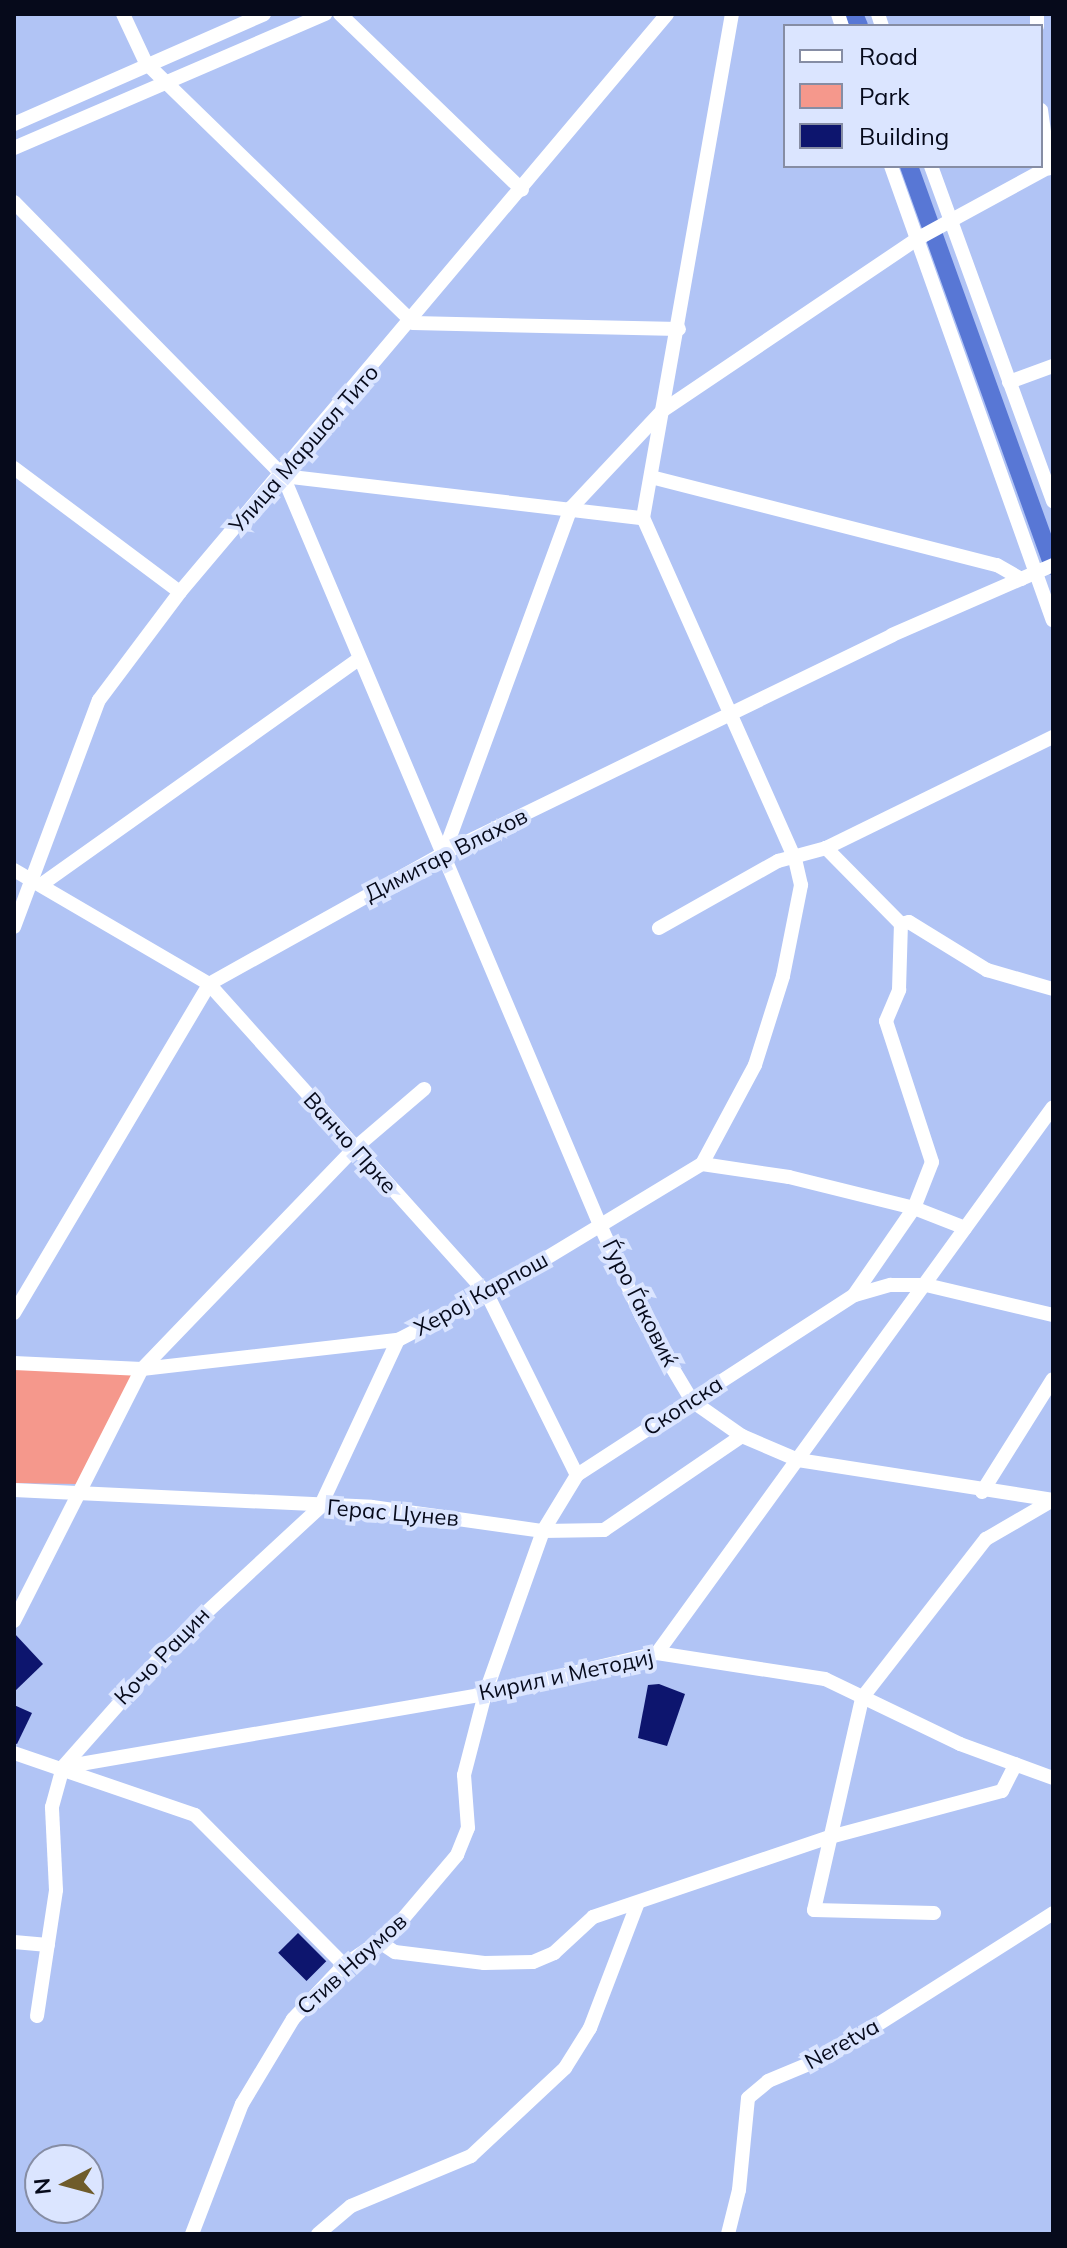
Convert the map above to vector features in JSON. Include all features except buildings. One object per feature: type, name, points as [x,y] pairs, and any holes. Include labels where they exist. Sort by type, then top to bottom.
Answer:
[{"type":"street","points":[[123,14],[146,63],[413,323],[679,329]]},
{"type":"street","points":[[14,124],[146,63],[264,14]]},
{"type":"street","points":[[14,148],[164,80],[325,14]]},
{"type":"street","points":[[340,14],[522,190]]},
{"type":"street","name":"Улица Маршал Тито","points":[[14,927],[39,880],[99,700],[180,592],[413,323],[667,14]]},
{"type":"street","points":[[732,14],[679,329],[643,518],[795,859],[801,885],[783,976],[748,1083],[702,1164],[789,1177],[914,1208],[965,1228]]},
{"type":"street","points":[[444,853],[571,508],[662,411],[917,239],[1051,167],[1043,121]]},
{"type":"street","points":[[892,168],[1028,576],[1053,620]]},
{"type":"street","points":[[932,168],[1053,502]]},
{"type":"street","points":[[15,204],[283,476],[643,518]]},
{"type":"street","points":[[1009,382],[1053,366]]},
{"type":"street","points":[[14,468],[180,592]]},
{"type":"street","name":"Ѓуро Ѓаковиќ","points":[[283,476],[357,660],[444,853],[600,1225],[642,1317],[692,1401],[742,1436],[798,1460],[982,1492],[1053,1500]]},
{"type":"street","points":[[651,477],[997,565],[1028,576]]},
{"type":"street","name":"Димитар Влахов","points":[[209,984],[444,853],[730,715],[1053,565]]},
{"type":"street","points":[[39,880],[357,660]]},
{"type":"street","points":[[659,928],[760,870],[826,848],[1053,737]]},
{"type":"street","points":[[826,848],[901,924],[909,922],[987,970],[1053,989]]},
{"type":"street","name":"Ванчо Прке","points":[[14,870],[39,880],[209,984],[487,1294],[577,1475]]},
{"type":"street","name":"Скопска","points":[[485,1694],[543,1531],[577,1475],[854,1295],[914,1208],[932,1162],[886,1021],[899,990],[901,924]]},
{"type":"street","points":[[14,1313],[209,984]]},
{"type":"street","points":[[14,1621],[82,1495],[142,1369],[355,1148],[424,1089]]},
{"type":"street","points":[[657,1653],[1053,1107]]},
{"type":"street","name":"Херој Карпош","points":[[14,1363],[142,1369],[398,1340],[487,1294],[702,1164]]},
{"type":"street","points":[[854,1295],[891,1285],[926,1285],[1053,1315]]},
{"type":"street","name":"Кочо Рацин","points":[[37,2016],[56,1890],[52,1807],[63,1767],[169,1647],[320,1507],[398,1340]]},
{"type":"street","points":[[982,1492],[1053,1379]]},
{"type":"street","name":"Герас Цунев","points":[[14,1490],[320,1507],[372,1507],[543,1531],[604,1530],[742,1436]]},
{"type":"street","points":[[934,1913],[814,1910],[862,1698],[986,1539],[1053,1500]]},
{"type":"street","name":"Кирил и Методиј","points":[[63,1767],[485,1694],[657,1653],[825,1679],[862,1698],[1053,1778]]},
{"type":"street","name":"Стив Наумов","points":[[192,2234],[242,2104],[293,2019],[344,1965],[381,1943],[457,1855],[468,1828],[464,1775],[485,1694]]},
{"type":"street","points":[[14,1753],[63,1767],[195,1815],[344,1965]]},
{"type":"street","points":[[381,1943],[395,1952],[469,1961],[533,1962],[554,1953],[593,1917],[637,1905],[830,1837],[1002,1791],[1016,1764]]},
{"type":"street","points":[[318,2234],[351,2206],[471,2156],[565,2068],[590,2028],[637,1905]]},
{"type":"street","name":"Neretva","points":[[728,2234],[748,2098],[768,2081],[828,2056],[1053,1913]]},
{"type":"street","points":[[14,1942],[48,1945]]},
{"type":"green space","points":[[14,1363],[142,1369],[79,1484],[14,1483]]},
{"type":"waterway","points":[[854,14],[858,24]]},
{"type":"waterway","points":[[910,168],[1053,566]]}]
